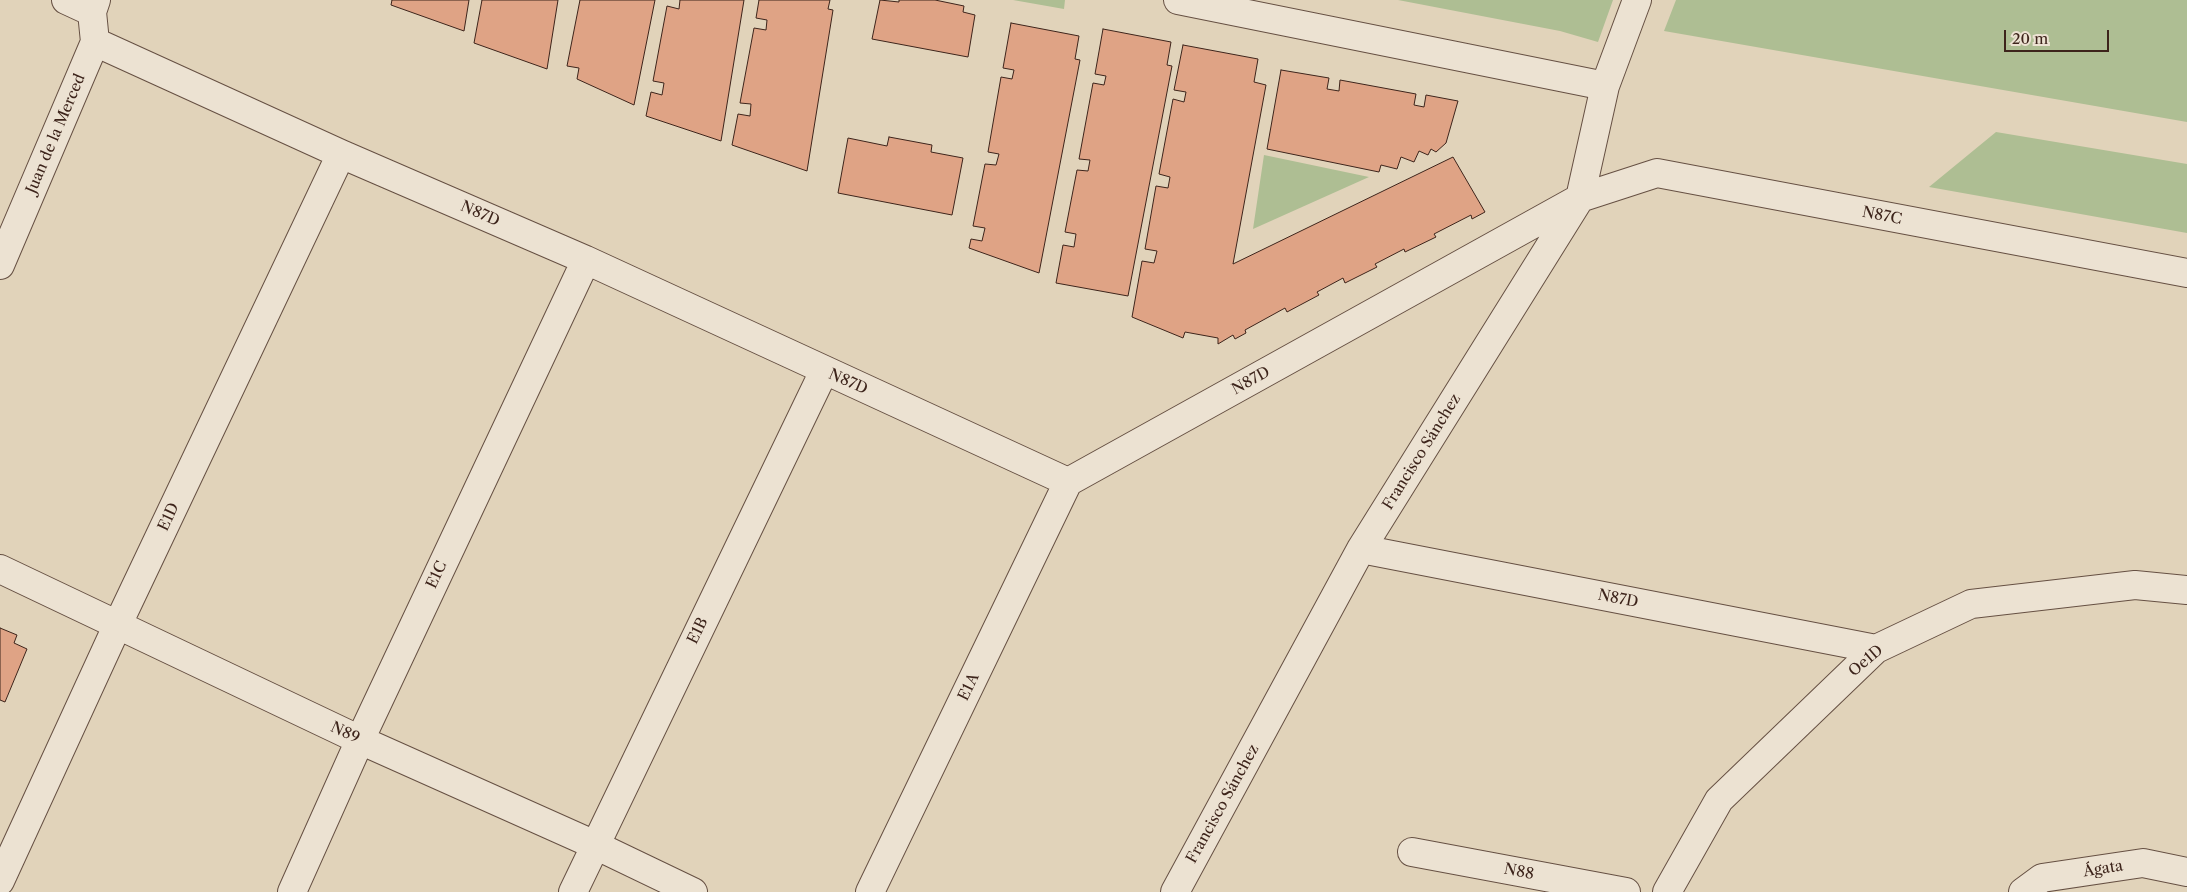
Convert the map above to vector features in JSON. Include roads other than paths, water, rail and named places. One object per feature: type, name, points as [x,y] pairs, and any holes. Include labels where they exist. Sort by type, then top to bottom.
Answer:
[{"type":"street","points":[[66,0],[94,6]]},
{"type":"street","points":[[1178,0],[1605,86]]},
{"type":"street","name":"Francisco Sánchez","points":[[1175,892],[1361,549],[1580,198],[1605,86],[1637,0]]},
{"type":"street","name":"Juan de la Merced","points":[[0,265],[95,42],[94,6]]},
{"type":"street","name":"N87D","points":[[95,42],[341,154],[586,260],[1068,482],[1580,198]]},
{"type":"street","name":"E1D","points":[[0,881],[118,624],[341,154]]},
{"type":"street","name":"N87C","points":[[1580,198],[1658,173],[2187,273]]},
{"type":"street","name":"E1C","points":[[292,892],[360,740],[586,260]]},
{"type":"street","name":"E1B","points":[[573,892],[824,371]]},
{"type":"street","name":"E1A","points":[[870,892],[1068,482]]},
{"type":"street","name":"N87D","points":[[1361,549],[1876,649]]},
{"type":"street","name":"N89","points":[[0,569],[360,740],[595,845],[693,892]]},
{"type":"street","name":"Oe1D","points":[[1667,892],[1719,800],[1876,649],[1971,604],[2135,585],[2187,590]]},
{"type":"street","name":"N88","points":[[1412,852],[1626,892]]},
{"type":"street","name":"Ágata","points":[[2023,892],[2042,878],[2143,863],[2187,872]]}]
